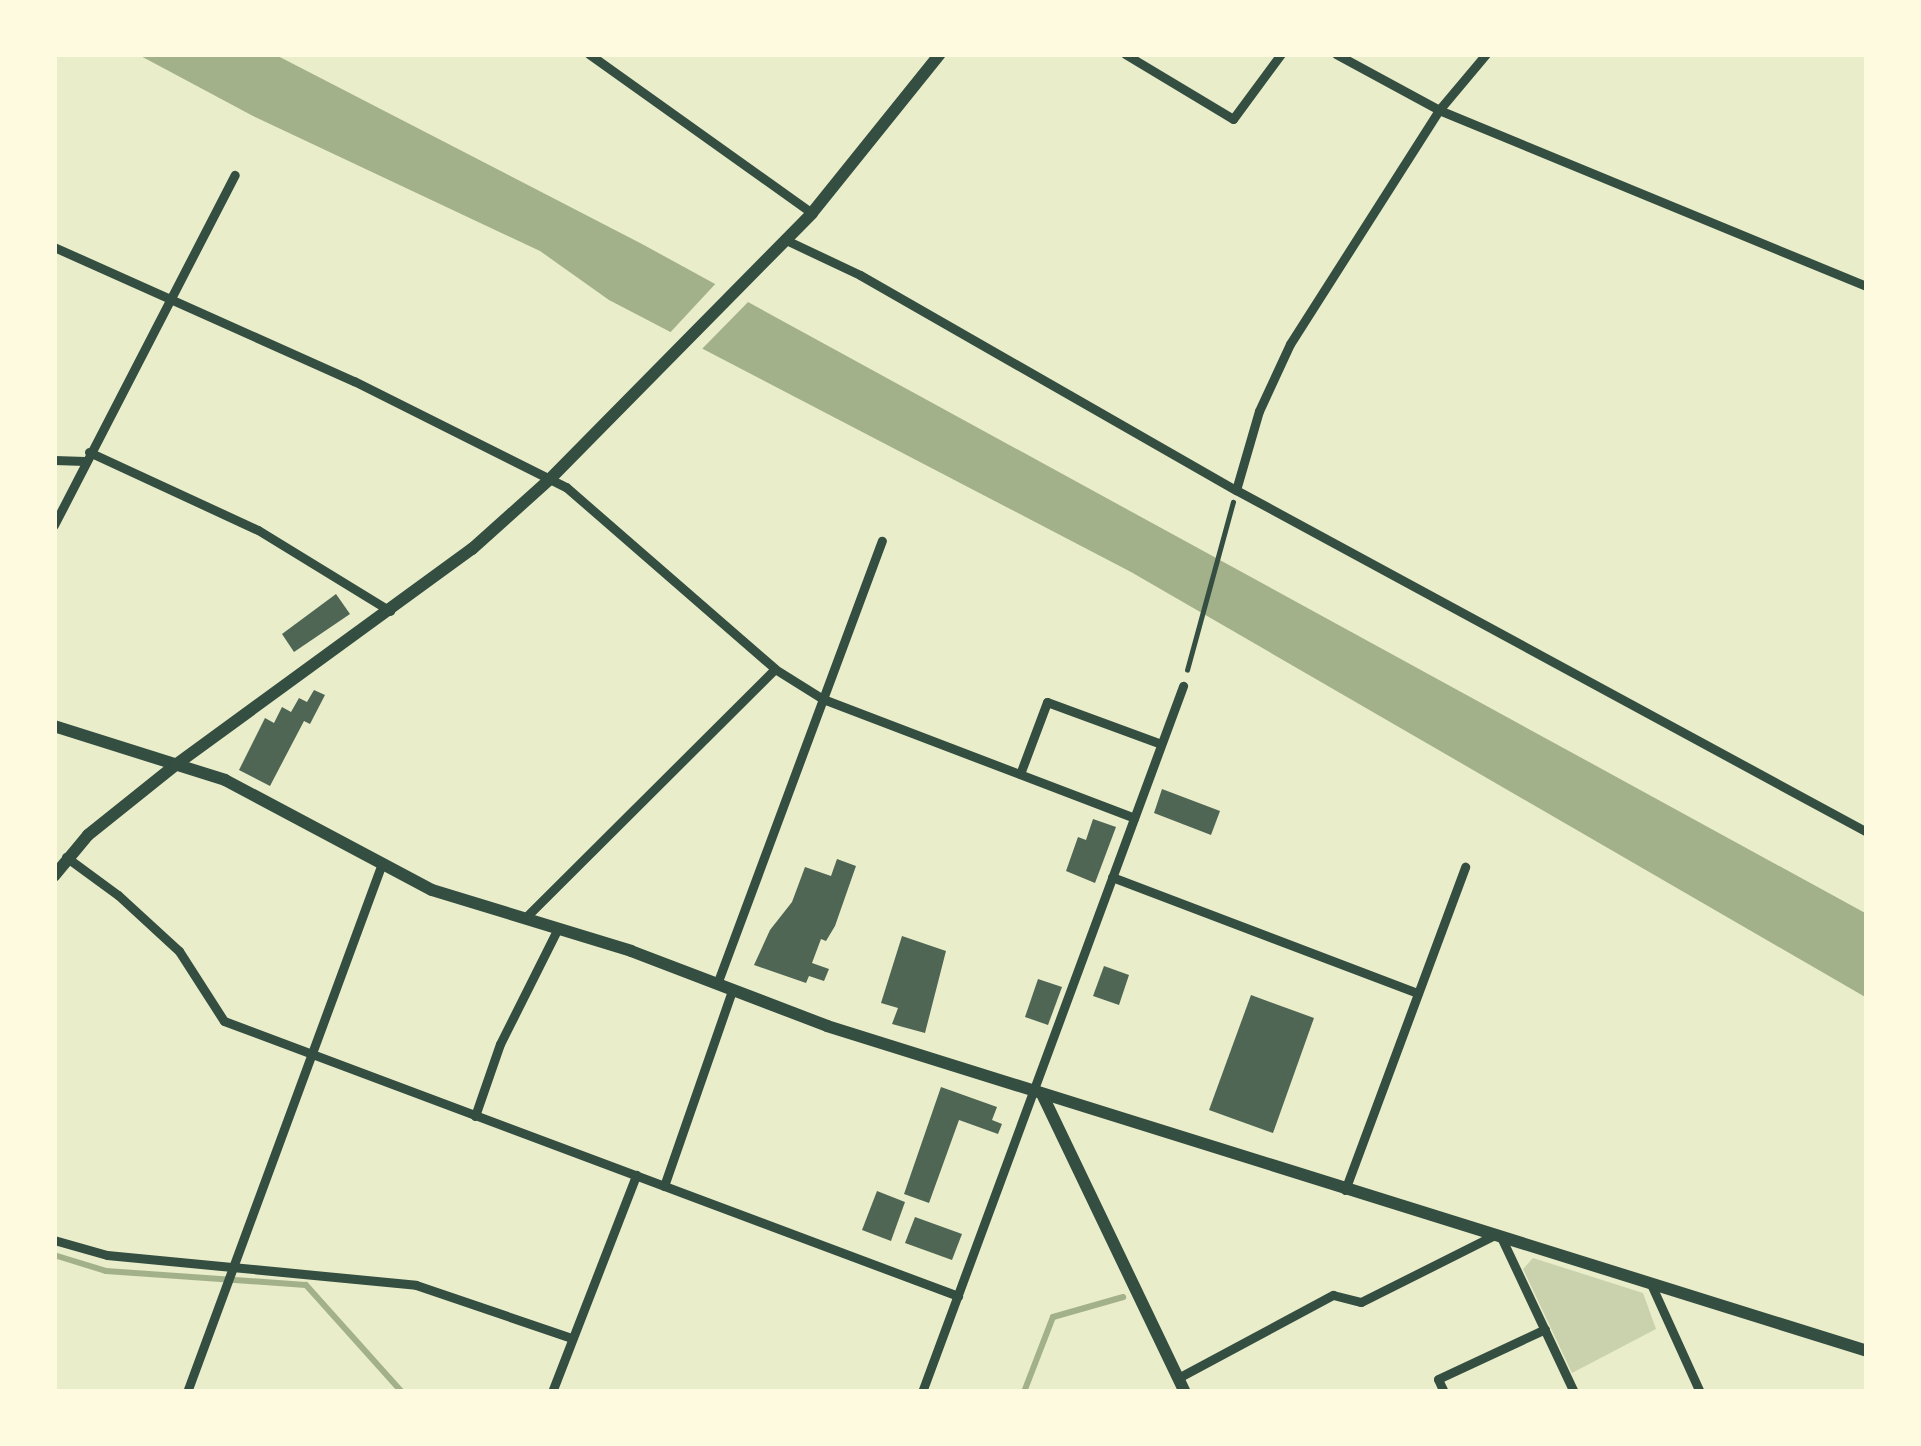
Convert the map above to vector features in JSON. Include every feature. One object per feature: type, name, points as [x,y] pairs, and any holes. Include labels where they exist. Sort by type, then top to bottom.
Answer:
[{"type":"street","points":[[589,54],[812,212]]},
{"type":"street","points":[[54,876],[66,857],[174,766],[472,549],[550,478],[812,212],[940,54]]},
{"type":"street","points":[[1125,54],[1233,119],[1281,54]]},
{"type":"street","points":[[1336,54],[1439,110],[1867,286]]},
{"type":"street","points":[[1236,490],[1259,411],[1290,344],[1439,110],[1486,54]]},
{"type":"street","points":[[54,525],[169,296],[236,175]]},
{"type":"street","points":[[781,245],[860,275],[1236,490],[1867,832]]},
{"type":"street","points":[[54,247],[169,296],[550,478],[775,669],[823,699],[1134,818]]},
{"type":"street","points":[[54,460],[87,457],[258,530],[390,611]]},
{"type":"street","points":[[716,984],[882,541]]},
{"type":"street","points":[[526,917],[775,669]]},
{"type":"street","points":[[922,1392],[1038,1093],[1183,686]]},
{"type":"street","points":[[1020,774],[1047,702],[1161,744]]},
{"type":"street","points":[[54,726],[256,794],[432,890],[526,917],[1038,1093],[1867,1351]]},
{"type":"street","points":[[66,857],[118,895],[179,951],[224,1021],[958,1296]]},
{"type":"street","points":[[187,1392],[381,866]]},
{"type":"street","points":[[1345,1190],[1465,867]]},
{"type":"street","points":[[1112,877],[1418,993]]},
{"type":"street","points":[[475,1116],[500,1044],[558,928]]},
{"type":"street","points":[[664,1186],[731,991]]},
{"type":"street","points":[[1038,1093],[1185,1392]]},
{"type":"street","points":[[552,1392],[636,1175]]},
{"type":"street","points":[[1178,1378],[1333,1295],[1361,1302],[1498,1236]]},
{"type":"street","points":[[1498,1236],[1570,1391]]},
{"type":"street","points":[[54,1240],[107,1256],[416,1285],[572,1339]]},
{"type":"street","points":[[1649,1280],[1700,1392]]},
{"type":"street","points":[[1444,1392],[1438,1379],[1545,1329]]},
{"type":"path","points":[[1183,686],[1236,490]]},
{"type":"shaded area","points":[[137,54],[274,54],[642,244],[1867,914],[1867,998],[1131,572],[609,300],[540,251],[253,116]]},
{"type":"shaded area","points":[[1533,1258],[1643,1293],[1656,1329],[1572,1373],[1523,1269]]},
{"type":"pier","points":[[719,280],[752,298],[698,353],[666,337]]},
{"type":"building","points":[[336,594],[350,614],[294,652],[282,634]]},
{"type":"building","points":[[314,690],[325,695],[310,724],[304,721],[270,786],[239,770],[265,718],[274,723],[282,707],[291,712],[299,698],[307,702]]},
{"type":"building","points":[[1162,789],[1220,811],[1211,835],[1154,813]]},
{"type":"building","points":[[1093,819],[1116,827],[1095,883],[1066,871],[1078,837],[1086,840]]},
{"type":"building","points":[[837,859],[856,866],[835,926],[826,941],[821,939],[812,963],[829,969],[824,981],[809,976],[806,983],[754,965],[770,930],[792,902],[805,867],[831,876]]},
{"type":"building","points":[[902,936],[946,951],[925,1033],[892,1024],[898,1008],[881,1003]]},
{"type":"building","points":[[1104,966],[1129,975],[1119,1005],[1093,996]]},
{"type":"building","points":[[1038,979],[1062,987],[1048,1025],[1025,1017]]},
{"type":"building","points":[[1251,995],[1314,1018],[1273,1133],[1209,1110]]},
{"type":"building","points":[[941,1087],[997,1107],[992,1120],[1002,1124],[998,1134],[959,1120],[929,1203],[904,1194]]},
{"type":"building","points":[[877,1191],[905,1202],[891,1241],[862,1230]]},
{"type":"building","points":[[915,1217],[962,1234],[952,1260],[905,1243]]},
{"type":"waterway","points":[[54,1255],[106,1271],[306,1285],[402,1392]]},
{"type":"waterway","points":[[1024,1392],[1053,1317],[1123,1297]]}]
